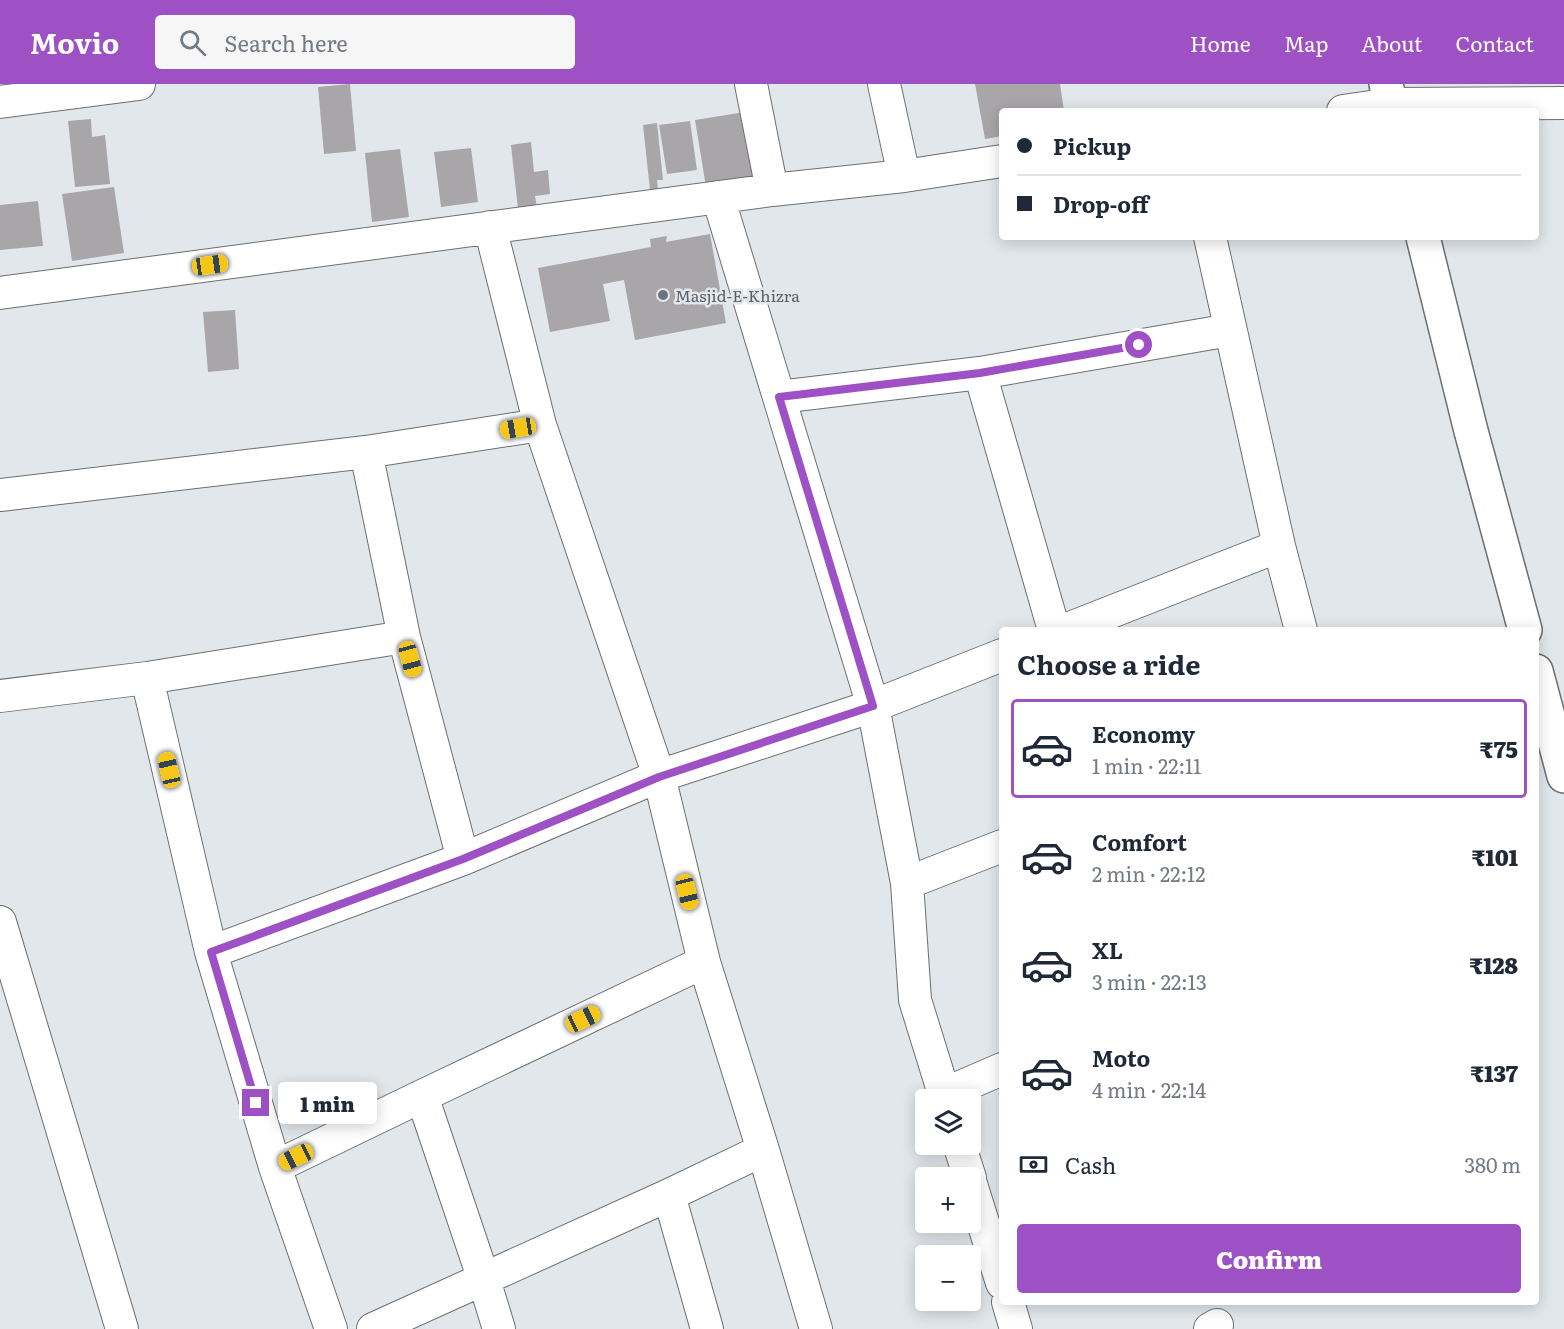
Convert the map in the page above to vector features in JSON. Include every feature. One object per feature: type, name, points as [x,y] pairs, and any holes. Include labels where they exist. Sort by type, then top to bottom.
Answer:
[{"type":"street","points":[[0,102],[139,84]]},
{"type":"street","points":[[751,84],[772,190]]},
{"type":"street","points":[[884,84],[904,176]]},
{"type":"street","points":[[1356,108],[1390,100],[1564,103]]},
{"type":"street","points":[[0,293],[772,190],[904,176],[999,161]]},
{"type":"street","points":[[718,197],[873,706],[907,883],[915,1000],[943,1089]]},
{"type":"street","points":[[490,227],[540,425],[659,777],[704,962],[816,1329]]},
{"type":"street","points":[[1211,240],[1279,546],[1300,627]]},
{"type":"street","points":[[1424,240],[1471,431],[1524,627]]},
{"type":"street","points":[[779,397],[980,373],[1230,330]]},
{"type":"street","points":[[980,373],[1053,627]]},
{"type":"street","points":[[0,495],[366,452],[540,425]]},
{"type":"street","points":[[366,452],[404,637],[463,859]]},
{"type":"street","points":[[1073,627],[1279,546]]},
{"type":"street","points":[[0,696],[147,678],[404,637]]},
{"type":"street","points":[[211,952],[463,859],[659,777],[873,706],[999,656]]},
{"type":"street","points":[[147,678],[211,952],[274,1167],[332,1329]]},
{"type":"street","points":[[1539,682],[1564,776]]},
{"type":"street","points":[[907,883],[999,847]]},
{"type":"street","points":[[0,922],[6,966],[122,1329]]},
{"type":"street","points":[[274,1167],[704,962]]},
{"type":"street","points":[[960,1089],[999,1070]]},
{"type":"street","points":[[422,1096],[499,1329]]},
{"type":"street","points":[[373,1329],[763,1150]]},
{"type":"street","points":[[669,1195],[707,1329]]},
{"type":"street","points":[[981,1206],[996,1244],[999,1264]]},
{"type":"street","points":[[1009,1305],[1016,1329]]},
{"type":"building","points":[[350,84],[356,151],[324,154],[318,87]]},
{"type":"building","points":[[975,84],[1060,84],[1064,108],[999,108],[999,137],[985,139]]},
{"type":"building","points":[[745,112],[755,180],[706,187],[695,120]]},
{"type":"building","points":[[91,119],[92,137],[105,135],[110,184],[75,187],[68,121]]},
{"type":"building","points":[[690,121],[697,170],[667,174],[659,125]]},
{"type":"building","points":[[657,123],[663,180],[657,180],[658,189],[650,190],[643,125]]},
{"type":"building","points":[[531,142],[534,172],[548,170],[550,194],[535,196],[537,207],[518,209],[511,145]]},
{"type":"building","points":[[471,148],[478,202],[441,207],[434,152]]},
{"type":"building","points":[[400,149],[409,217],[372,222],[365,153]]},
{"type":"building","points":[[114,187],[124,253],[72,261],[62,194]]},
{"type":"building","points":[[38,201],[43,246],[0,250],[0,205]]},
{"type":"building","points":[[710,234],[726,323],[635,340],[624,280],[603,284],[610,321],[550,332],[538,268],[651,247],[650,239],[667,236],[666,242]]},
{"type":"building","points":[[235,310],[239,369],[208,372],[203,312]]},
{"type":"place","name":"Masjid-E-Khizra","points":[[663,295]]},
{"type":"route","points":[[256,1103],[211,952],[463,859],[659,777],[873,706],[779,397],[980,373],[1139,345]]}]
